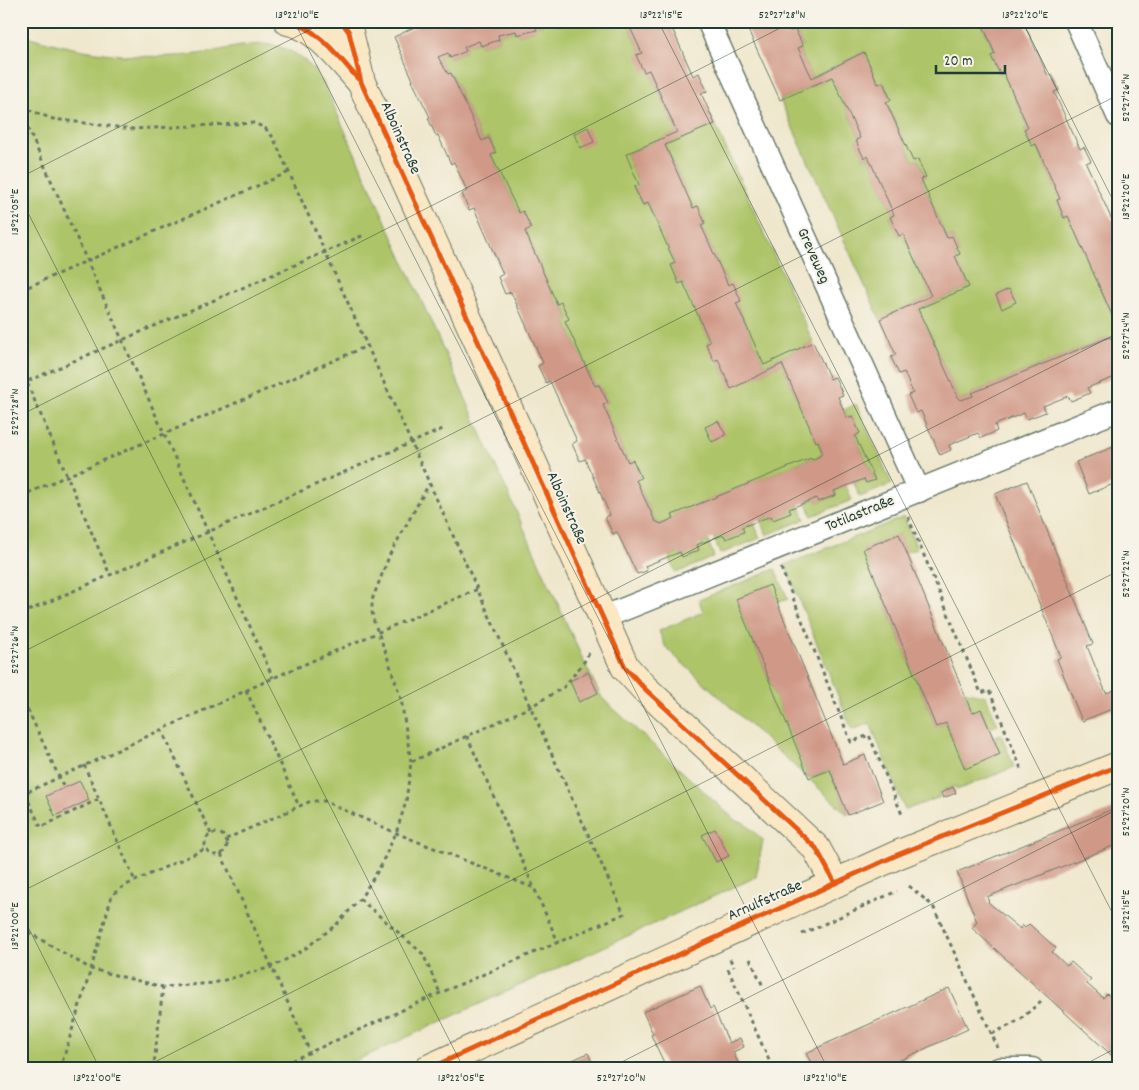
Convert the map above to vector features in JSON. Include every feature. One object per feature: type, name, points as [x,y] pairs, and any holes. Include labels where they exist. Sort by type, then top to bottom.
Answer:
[{"type":"street","points":[[288,21],[295,22],[330,46],[361,82]]},
{"type":"street","points":[[341,21],[349,32],[361,82]]},
{"type":"street","name":"Greveweg","points":[[708,21],[910,494]]},
{"type":"street","points":[[1076,21],[1118,116]]},
{"type":"street","name":"Alboinstraße","points":[[361,82],[606,628],[625,666],[644,688],[816,848],[835,883]]},
{"type":"street","name":"Totilastraße","points":[[606,628],[910,494],[1118,410]]},
{"type":"street","name":"Arnulfstraße","points":[[428,1069],[897,855],[1118,766]]},
{"type":"street","points":[[999,1059],[1032,1069]]},
{"type":"path","points":[[21,107],[53,118],[133,129],[254,124],[265,128],[273,137],[624,914],[273,1069]]},
{"type":"path","points":[[21,113],[273,678]]},
{"type":"path","points":[[21,290],[289,172]]},
{"type":"path","points":[[21,384],[364,235]]},
{"type":"path","points":[[21,496],[367,346]]},
{"type":"path","points":[[21,369],[110,575]]},
{"type":"path","points":[[21,614],[445,428]]},
{"type":"path","points":[[22,930],[92,969],[163,987],[214,983],[272,967],[302,951],[336,925],[360,899],[379,869],[396,833],[406,802],[411,762],[401,699],[378,633],[372,612],[372,600],[390,554],[430,484]]},
{"type":"path","points":[[910,494],[981,693],[989,690],[1022,771]]},
{"type":"path","points":[[779,563],[851,742],[869,735],[903,817]]},
{"type":"path","points":[[99,799],[41,827],[23,794],[246,690],[478,589]]},
{"type":"path","points":[[411,762],[530,707],[564,687],[584,662],[606,628]]},
{"type":"path","points":[[246,690],[299,806]]},
{"type":"path","points":[[21,695],[64,788]]},
{"type":"path","points":[[161,729],[211,834]]},
{"type":"path","points":[[467,736],[558,942]]},
{"type":"path","points":[[84,765],[136,881]]},
{"type":"path","points":[[226,839],[311,801],[324,801],[396,833],[534,888]]},
{"type":"path","points":[[218,833],[226,839],[226,848],[221,854],[211,855],[205,849],[205,841],[211,834],[218,833]]},
{"type":"path","points":[[60,1069],[92,969],[110,900],[118,890],[205,849]]},
{"type":"path","points":[[221,854],[310,1052]]},
{"type":"path","points":[[909,886],[934,906],[992,1034],[999,1059]]},
{"type":"path","points":[[802,934],[897,890]]},
{"type":"path","points":[[360,899],[423,954],[440,994]]},
{"type":"path","points":[[730,959],[734,966]]},
{"type":"path","points":[[750,959],[763,986]]},
{"type":"path","points":[[728,969],[773,1069]]},
{"type":"path","points":[[156,1069],[154,1064],[163,987]]},
{"type":"path","points":[[992,1034],[1020,1020],[1041,1001]]},
{"type":"green space","points":[[554,21],[556,25],[573,21],[627,21],[677,132],[626,154],[639,185],[634,188],[643,205],[648,203],[675,263],[671,265],[679,283],[683,282],[710,342],[706,344],[718,359],[731,388],[782,364],[822,452],[820,456],[812,460],[811,458],[673,515],[674,518],[661,524],[655,521],[636,480],[641,478],[633,460],[628,462],[603,405],[608,402],[599,385],[595,386],[565,321],[569,319],[562,302],[557,304],[519,213],[491,155],[496,152],[489,138],[482,141],[451,73],[448,74],[438,57],[448,53],[450,58],[466,51],[464,47],[479,41],[481,46],[499,40],[498,35],[516,31],[518,35],[536,30],[535,26]]},
{"type":"green space","points":[[786,21],[981,21],[995,54],[992,56],[999,74],[1003,72],[1028,127],[1024,129],[1032,146],[1036,144],[1060,199],[1057,201],[1064,217],[1068,216],[1116,324],[1118,323],[1118,336],[1111,339],[1110,337],[1107,338],[972,393],[973,396],[961,400],[918,309],[969,287],[955,256],[960,254],[952,236],[947,238],[921,179],[926,177],[918,159],[913,161],[886,102],[891,99],[883,82],[878,84],[864,52],[812,78],[798,48],[803,46],[795,29],[790,31]]},
{"type":"green space","points":[[21,34],[83,50],[147,56],[190,55],[264,44],[288,50],[308,63],[323,82],[584,662],[602,698],[736,821],[743,822],[763,840],[756,877],[338,1069],[21,1069]]},
{"type":"green space","points":[[832,77],[860,138],[856,140],[864,158],[868,156],[894,215],[890,217],[899,236],[903,234],[931,296],[880,319],[780,100]]},
{"type":"green space","points":[[715,124],[813,342],[764,365],[701,225],[705,223],[698,206],[693,208],[665,145]]},
{"type":"green space","points":[[856,404],[892,484],[860,497],[854,483],[864,479],[866,483],[875,479],[855,436],[860,433],[852,416],[847,418],[844,410]]},
{"type":"green space","points":[[846,486],[852,500],[812,516],[807,502],[816,498],[818,502],[836,495],[834,491]]},
{"type":"green space","points":[[799,505],[805,519],[767,535],[761,520],[771,516],[773,520],[791,513],[789,509]]},
{"type":"green space","points":[[904,517],[917,548],[906,552],[899,534],[863,549],[936,727],[946,723],[965,768],[999,754],[993,737],[1001,734],[1014,767],[957,790],[955,786],[938,793],[940,797],[905,810],[870,723],[852,730],[785,565]]},
{"type":"green space","points":[[754,523],[760,538],[720,554],[714,538],[724,535],[726,539],[744,532],[742,527]]},
{"type":"green space","points":[[708,541],[714,557],[676,573],[669,557],[680,552],[682,557]]},
{"type":"green space","points":[[775,569],[788,599],[777,603],[770,585],[736,599],[809,778],[830,770],[848,815],[666,648],[659,631],[703,612],[699,600]]},
{"type":"green space","points":[[963,691],[986,696],[998,725],[989,728],[981,709],[972,713]]},
{"type":"building","points":[[427,21],[551,21],[535,26],[537,30],[517,35],[516,31],[498,35],[499,40],[481,46],[479,41],[464,47],[466,51],[450,58],[448,53],[438,57],[448,74],[451,73],[482,141],[489,138],[496,153],[491,155],[519,213],[523,211],[531,228],[525,231],[557,304],[561,302],[569,319],[565,321],[595,386],[599,385],[608,403],[603,405],[628,462],[633,460],[641,478],[636,480],[655,521],[661,524],[674,518],[672,515],[811,458],[812,460],[820,456],[822,452],[782,364],[731,389],[718,359],[714,361],[706,344],[710,342],[683,282],[679,284],[671,265],[675,263],[648,203],[643,205],[634,187],[639,185],[626,154],[677,132],[649,70],[644,72],[640,64],[636,55],[642,53],[627,21],[669,21],[693,76],[699,73],[707,91],[701,93],[715,124],[665,145],[693,208],[698,206],[705,223],[701,225],[728,285],[733,283],[741,301],[736,303],[764,365],[813,342],[830,379],[835,377],[843,395],[838,397],[847,418],[852,416],[860,433],[855,436],[875,480],[866,483],[864,479],[834,491],[836,495],[818,502],[816,498],[789,509],[791,513],[773,520],[771,516],[742,527],[744,532],[726,539],[724,535],[714,538],[697,545],[699,550],[682,557],[680,552],[645,566],[647,571],[637,574],[617,532],[613,534],[609,526],[605,517],[610,515],[585,459],[580,461],[572,444],[577,441],[550,381],[546,383],[538,366],[543,363],[511,292],[505,294],[498,277],[503,274],[474,208],[469,210],[462,194],[467,191],[454,162],[451,164],[438,135],[436,136],[428,118],[430,117],[412,81],[394,37]]},
{"type":"building","points":[[744,21],[786,21],[790,31],[795,29],[803,46],[798,48],[812,78],[864,52],[878,84],[883,82],[891,100],[886,102],[913,161],[918,159],[926,177],[921,179],[947,238],[952,236],[960,254],[955,256],[969,287],[918,309],[961,400],[973,396],[972,393],[1107,338],[1110,337],[1111,339],[1118,336],[1118,382],[1115,377],[1087,388],[1090,393],[1071,401],[1068,396],[1043,406],[1046,412],[1027,419],[1024,413],[995,425],[997,431],[981,438],[978,433],[949,445],[951,450],[940,455],[921,411],[916,413],[908,395],[913,393],[904,372],[899,374],[891,357],[896,355],[880,319],[931,296],[903,234],[899,236],[890,217],[894,215],[868,156],[864,158],[859,148],[856,140],[860,138],[832,77],[780,100]]},
{"type":"building","points":[[981,21],[1023,21],[1048,76],[1052,74],[1059,90],[1054,92],[1080,149],[1084,147],[1091,161],[1086,163],[1112,220],[1116,219],[1118,221],[1118,323],[1116,324],[1068,216],[1064,218],[1057,200],[1060,199],[1036,144],[1032,146],[1024,129],[1028,127],[1003,72],[1000,74],[991,56],[995,54]]},
{"type":"building","points":[[588,127],[594,142],[580,148],[574,134]]},
{"type":"building","points":[[1009,289],[1016,302],[1002,309],[996,295]]},
{"type":"building","points":[[718,421],[726,435],[712,442],[705,427]]},
{"type":"building","points":[[1118,445],[1118,482],[1089,494],[1076,462]]},
{"type":"building","points":[[1027,481],[1093,644],[1087,646],[1106,693],[1118,689],[1118,724],[1112,709],[1082,721],[1057,659],[1061,657],[995,494]]},
{"type":"building","points":[[899,534],[972,713],[981,709],[1000,754],[965,769],[946,723],[936,727],[863,549]]},
{"type":"building","points":[[770,585],[843,764],[865,755],[883,801],[848,815],[830,770],[809,778],[736,599]]},
{"type":"building","points":[[588,672],[598,693],[579,702],[570,681]]},
{"type":"building","points":[[80,781],[89,800],[55,816],[46,796]]},
{"type":"building","points":[[953,787],[956,793],[943,798],[941,793]]},
{"type":"building","points":[[1118,807],[1118,844],[987,897],[989,903],[1020,929],[1022,925],[1025,928],[1029,924],[1056,948],[1052,952],[1067,966],[1071,962],[1091,980],[1087,984],[1103,998],[1107,994],[1118,1004],[1118,1061],[972,928],[977,922],[957,872]]},
{"type":"building","points":[[715,829],[729,856],[716,862],[702,835]]},
{"type":"building","points":[[700,986],[710,1009],[713,1007],[729,1043],[740,1038],[744,1047],[733,1052],[741,1069],[667,1069],[651,1035],[653,1034],[643,1012]]},
{"type":"building","points":[[949,988],[968,1029],[881,1069],[814,1069],[806,1053]]},
{"type":"building","points":[[588,1053],[595,1069],[553,1069]]},
{"type":"cycle path","points":[[288,21],[298,24],[318,36],[336,53],[358,79]]},
{"type":"cycle path","points":[[341,21],[349,32],[361,82],[625,667],[644,688],[816,848],[835,883]]},
{"type":"cycle path","points":[[428,1069],[897,855],[1118,766]]}]
